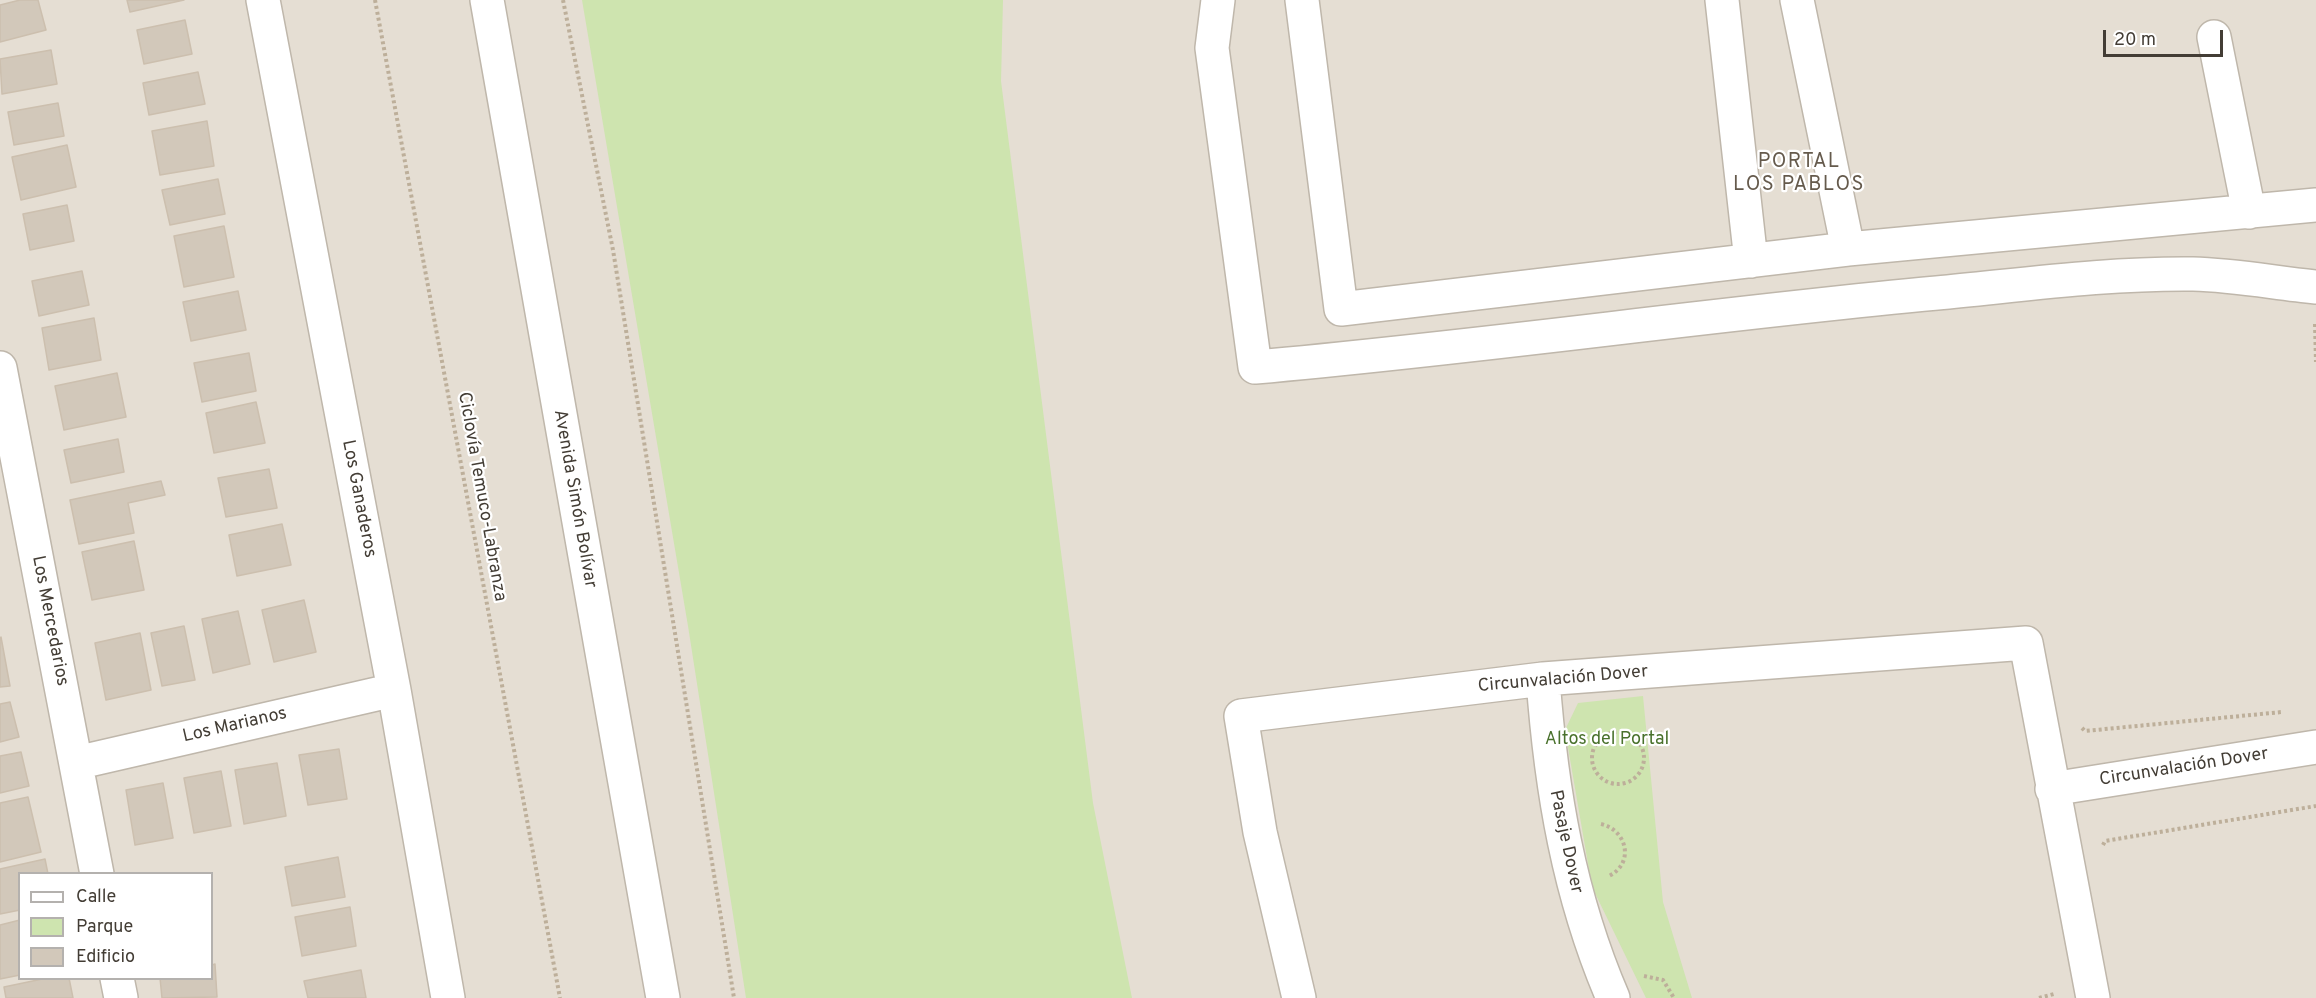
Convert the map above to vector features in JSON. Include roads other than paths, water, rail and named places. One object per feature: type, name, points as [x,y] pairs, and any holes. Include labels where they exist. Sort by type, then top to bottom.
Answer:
[{"type":"street","name":"Los Ganaderos","points":[[264,0],[394,690],[448,998]]},
{"type":"street","name":"Avenida Simón Bolívar","points":[[487,0],[663,998]]},
{"type":"street","points":[[1218,0],[1212,48],[1255,367],[1345,359],[1821,304],[2120,277],[2217,275],[2316,287]]},
{"type":"street","points":[[1302,0],[1341,309],[1345,359]]},
{"type":"street","points":[[1722,0],[1751,261]]},
{"type":"street","points":[[1797,0],[1848,249]]},
{"type":"street","points":[[2214,37],[2249,212]]},
{"type":"street","points":[[1341,309],[1848,249],[2316,205]]},
{"type":"street","name":"Los Mercedarios","points":[[0,368],[6,434],[97,872]]},
{"type":"street","name":"Circunvalación Dover","points":[[1299,998],[1260,832],[1241,716],[1543,680],[2026,644],[2093,998]]},
{"type":"street","name":"Pasaje Dover","points":[[1543,680],[1548,753],[1560,827],[1577,899],[1624,988]]},
{"type":"street","name":"Los Marianos","points":[[76,763],[394,690]]},
{"type":"street","name":"Circunvalación Dover","points":[[2052,789],[2316,747]]},
{"type":"street","points":[[117,980],[121,998]]},
{"type":"district","name":"PORTAL LOS PABLOS","points":[[1799,174]]},
{"type":"park label","name":"Altos del Portal","points":[[1607,740]]}]
